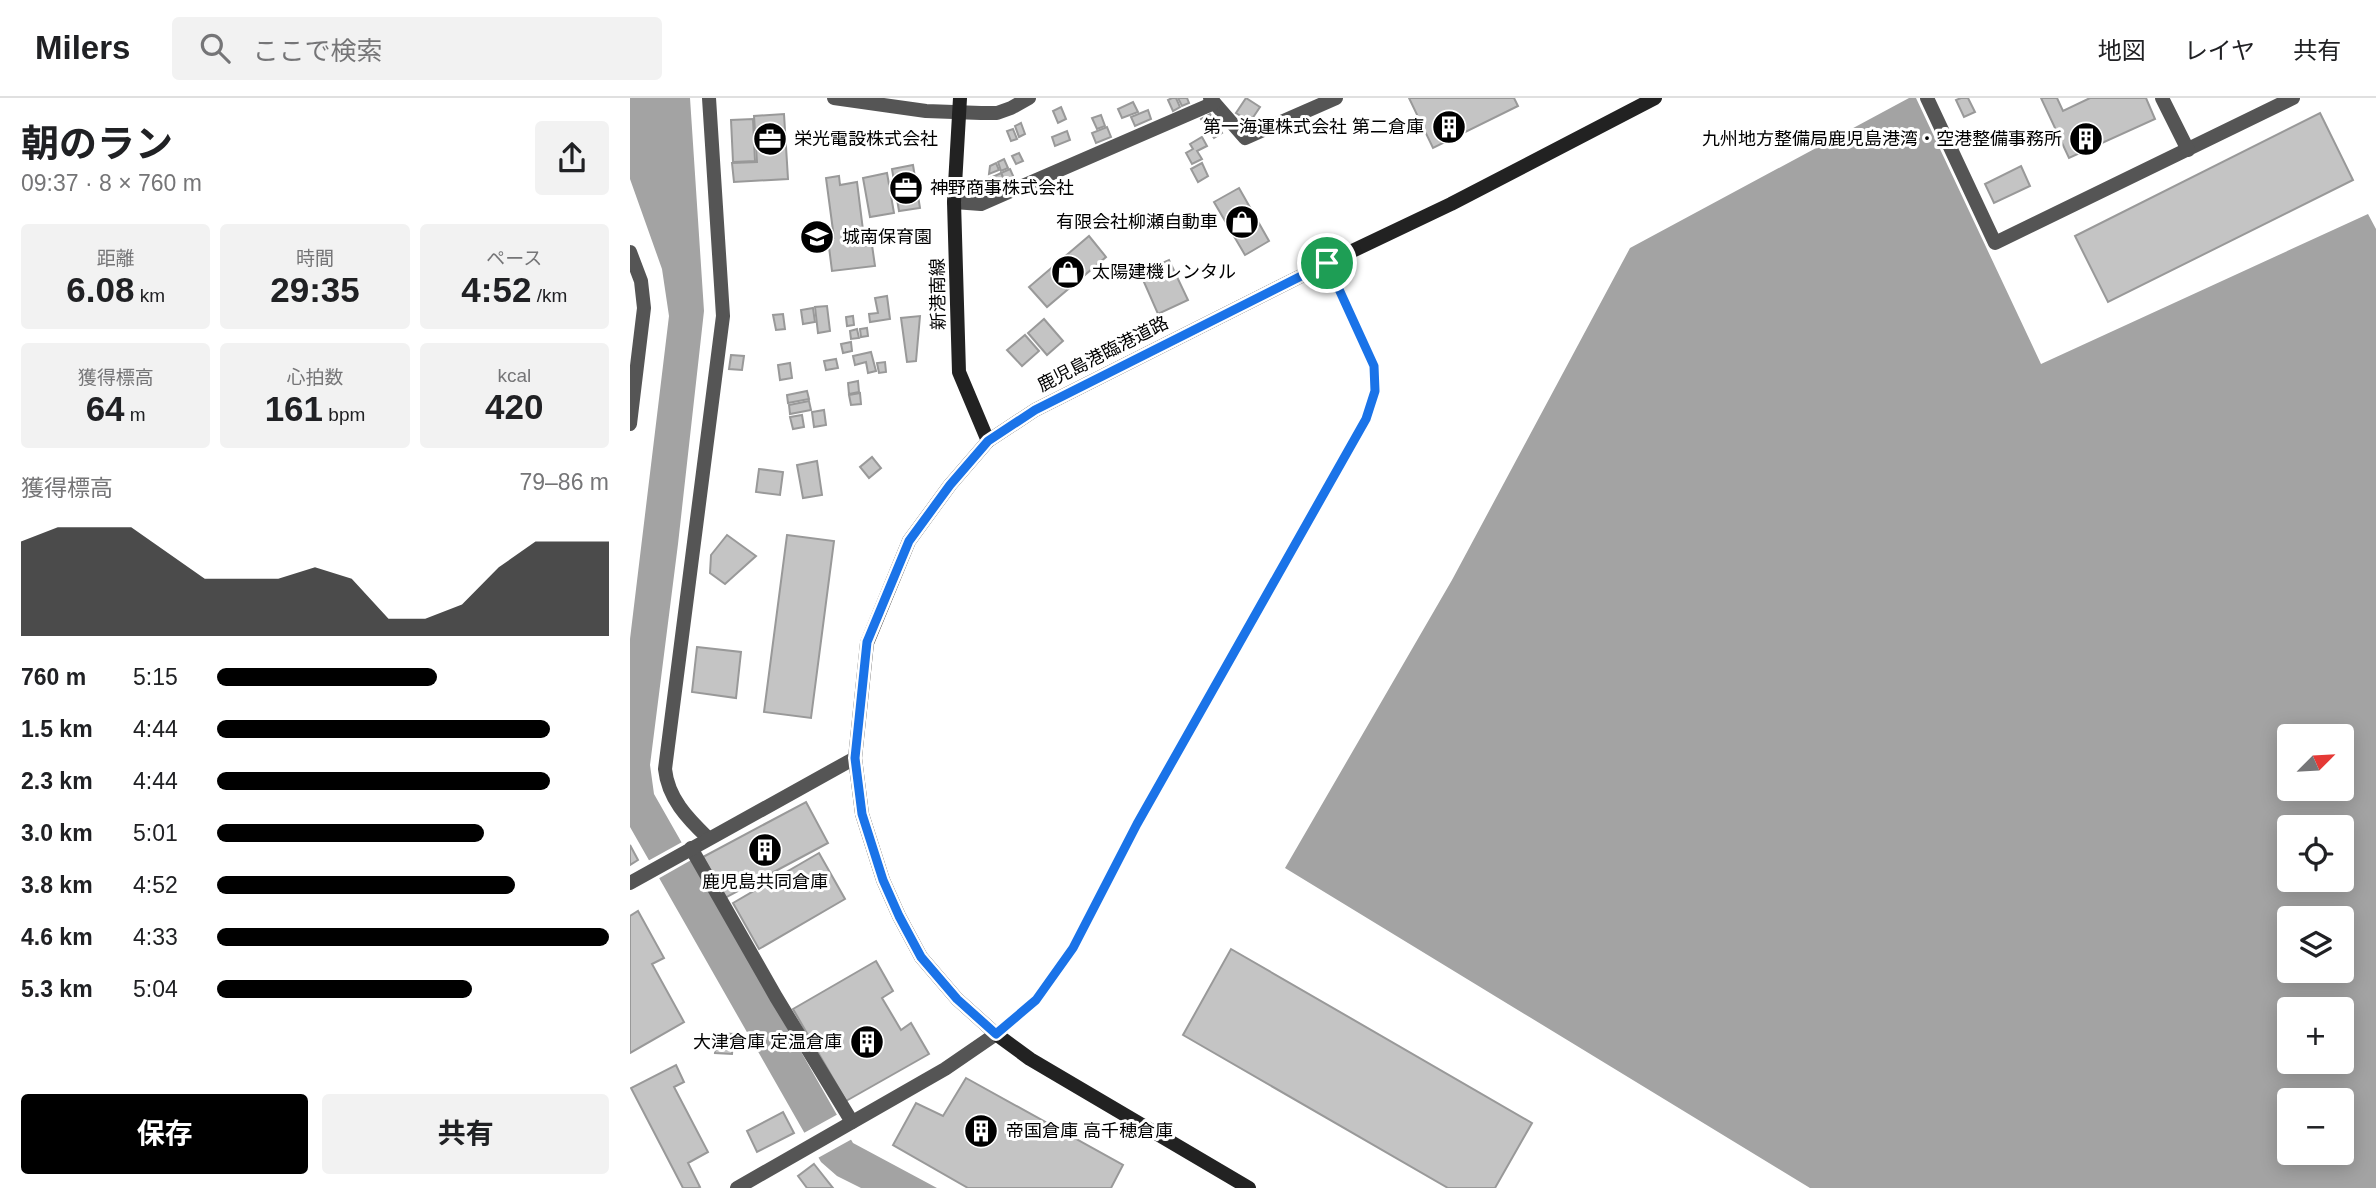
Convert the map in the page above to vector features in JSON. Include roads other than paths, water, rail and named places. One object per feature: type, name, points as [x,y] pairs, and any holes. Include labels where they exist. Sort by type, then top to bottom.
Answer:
[{"type":"street","points":[[708,838],[685,816],[666,784],[665,769],[723,316],[709,98]]},
{"type":"street","points":[[834,98],[926,111],[959,105],[997,113],[1029,98]]},
{"type":"street","points":[[954,202],[981,204],[1212,101],[1245,138],[1336,98]]},
{"type":"street","name":"鹿児島港臨港道路","points":[[1250,1188],[1040,1065],[996,1034],[957,999],[921,957],[883,880],[862,814],[855,758],[867,642],[909,541],[950,485],[988,441],[1035,410],[1327,263],[1451,204],[1655,98]]},
{"type":"street","points":[[2162,98],[2188,150]]},
{"type":"street","points":[[1930,99],[1995,243],[2294,98]]},
{"type":"street","name":"新港南線","points":[[959,105],[954,202],[959,372],[988,441]]},
{"type":"street","points":[[630,252],[640,281],[644,308],[630,424]]},
{"type":"street","points":[[630,883],[855,758]]},
{"type":"street","points":[[691,848],[776,997],[852,1122]]},
{"type":"street","points":[[737,1188],[945,1069],[996,1034]]},
{"type":"lane","points":[[996,1034],[1036,1000],[1073,948],[1137,824],[1366,419],[1375,391],[1374,366],[1327,263]]},
{"type":"place","name":"第一海運株式会社 第二倉庫","points":[[1449,127]]},
{"type":"place","name":"栄光電設株式会社","points":[[770,139]]},
{"type":"place","name":"九州地方整備局鹿児島港湾・空港整備事務所","points":[[2086,139]]},
{"type":"place","name":"神野商事株式会社","points":[[906,188]]},
{"type":"place","name":"有限会社柳瀬自動車","points":[[1242,222]]},
{"type":"place","name":"城南保育園","points":[[817,237]]},
{"type":"place","name":"太陽建機レンタル","points":[[1068,272]]},
{"type":"place","name":"鹿児島共同倉庫","points":[[765,850]]},
{"type":"place","name":"大津倉庫 定温倉庫","points":[[867,1042]]},
{"type":"place","name":"帝国倉庫 高千穂倉庫","points":[[981,1131]]}]
